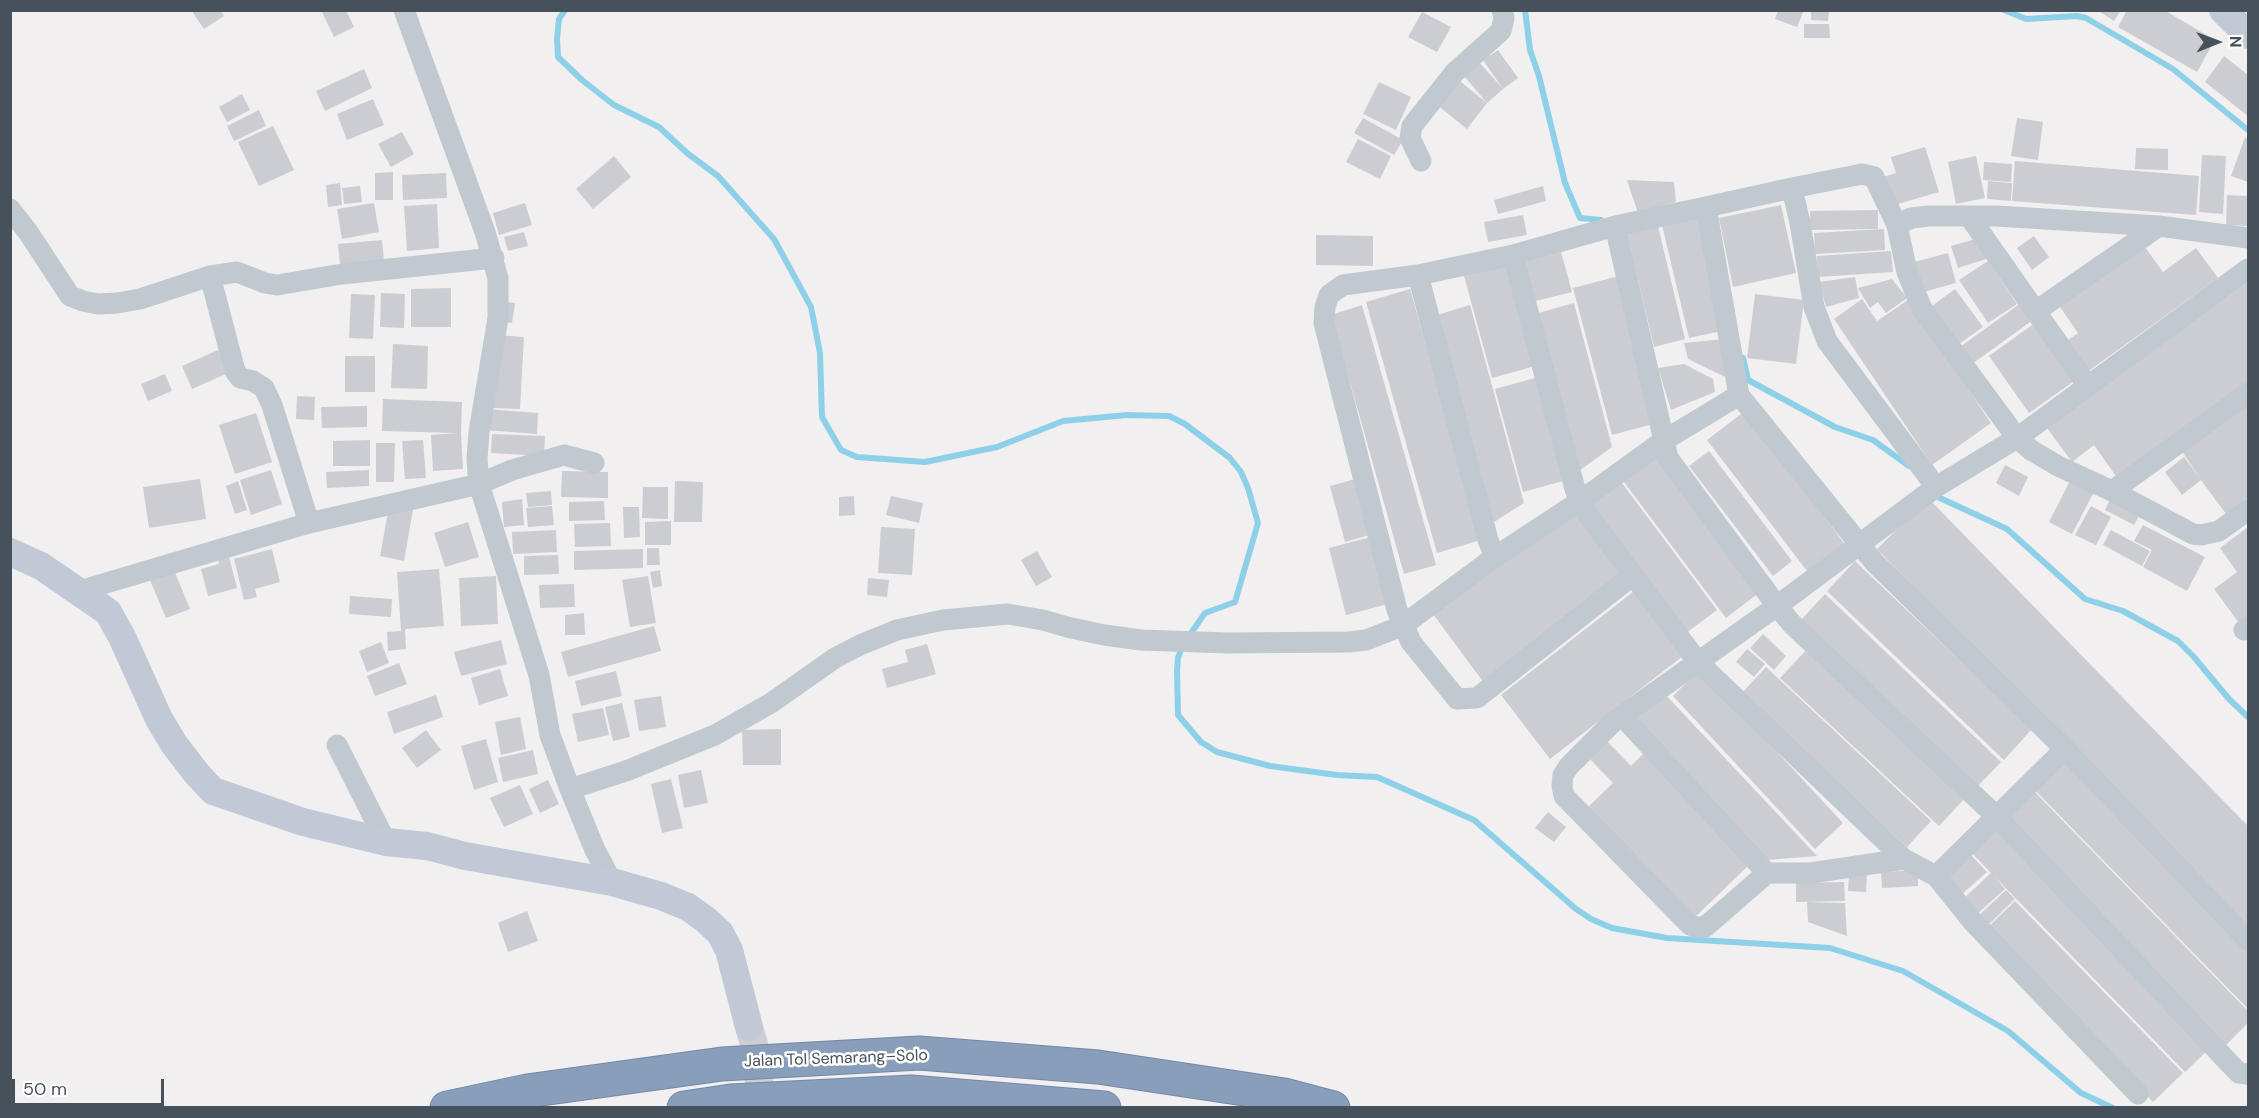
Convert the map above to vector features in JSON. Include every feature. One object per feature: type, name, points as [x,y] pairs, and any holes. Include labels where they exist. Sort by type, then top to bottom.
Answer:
[{"type":"highway","name":"Jalan Tol Semarang–Solo","points":[[447,1107],[527,1091],[722,1064],[919,1053],[1098,1067],[1284,1095],[1333,1107]]},
{"type":"highway","points":[[684,1107],[731,1101],[911,1092],[1104,1107]]},
{"type":"street","points":[[404,10],[494,258],[498,278],[498,318],[479,432],[477,459],[479,484],[539,675],[550,735],[595,850],[612,882]]},
{"type":"street","points":[[1421,160],[1410,138],[1412,126],[1455,72],[1500,31],[1504,18],[1502,10]]},
{"type":"street","points":[[2223,10],[2248,35]]},
{"type":"street","points":[[1632,576],[1477,698],[1457,699],[1411,642],[1402,626],[1324,323],[1325,307],[1329,295],[1343,285],[1418,275],[1514,255],[1616,226],[1862,174],[1874,177],[1897,225],[1907,272],[1922,309],[2017,438],[2031,450],[2058,466],[2112,491],[2193,534],[2201,535],[2219,531],[2248,510]]},
{"type":"street","points":[[1791,188],[1804,243],[1814,307],[1827,341],[1936,487]]},
{"type":"street","points":[[1706,207],[1739,395],[1860,546],[1934,624],[2065,749],[2248,940]]},
{"type":"street","points":[[10,209],[70,296],[98,304],[140,299],[210,276],[237,272],[265,283],[277,285],[342,274],[494,258]]},
{"type":"street","points":[[1897,225],[1911,218],[1969,216],[2159,226],[2248,238]]},
{"type":"street","points":[[1969,216],[2088,386]]},
{"type":"street","points":[[1616,226],[1668,458],[1777,606],[1792,624],[1996,817],[2239,1073],[2248,1074]]},
{"type":"street","points":[[2036,311],[2159,226]]},
{"type":"street","points":[[1514,255],[1580,501],[1632,576],[1698,662],[1904,859],[1936,876],[1973,922],[2138,1094]]},
{"type":"street","points":[[1904,859],[1811,873],[1767,873],[1705,927],[1696,927],[1690,925],[1564,796],[1563,775],[1569,766],[1613,722],[1860,546],[1936,487],[2017,438],[2248,269]]},
{"type":"street","points":[[1418,275],[1488,540],[1495,556]]},
{"type":"street","points":[[210,276],[235,371],[240,378],[253,381],[264,388],[272,405],[309,523]]},
{"type":"street","points":[[2112,491],[2248,393]]},
{"type":"street","points":[[570,789],[626,771],[715,735],[771,703],[835,658],[878,637],[918,624],[961,617],[1008,614],[1104,635],[1141,640],[1349,642],[1366,640],[1402,626],[1495,556],[1580,501],[1663,441],[1739,395]]},
{"type":"street","points":[[79,591],[309,523],[479,484],[512,470],[564,455],[594,463]]},
{"type":"street","points":[[10,552],[41,566],[108,612],[122,637],[159,719],[174,744],[213,791],[303,822],[386,842],[427,846],[465,856],[612,882],[661,896],[688,907],[720,933],[729,950],[749,1027]]},
{"type":"street","points":[[1622,716],[1767,873]]},
{"type":"street","points":[[337,745],[386,842]]},
{"type":"street","points":[[1936,876],[2065,749]]},
{"type":"building","points":[[191,10],[220,10],[224,16],[204,29]]},
{"type":"building","points":[[321,10],[346,10],[354,27],[334,37]]},
{"type":"building","points":[[1778,10],[1804,10],[1797,27],[1775,19]]},
{"type":"building","points":[[1811,10],[1829,10],[1828,21],[1811,20]]},
{"type":"building","points":[[2097,10],[2121,10],[2114,21]]},
{"type":"building","points":[[2127,10],[2164,10],[2215,40],[2197,72],[2118,27]]},
{"type":"building","points":[[1422,12],[1451,27],[1437,52],[1408,37]]},
{"type":"building","points":[[1804,24],[1829,24],[1830,38],[1804,38]]},
{"type":"building","points":[[1498,50],[1518,78],[1503,89],[1483,60]]},
{"type":"building","points":[[2224,56],[2248,75],[2248,116],[2205,82]]},
{"type":"building","points":[[1479,62],[1503,89],[1487,103],[1464,76]]},
{"type":"building","points":[[364,69],[372,88],[325,111],[316,91]]},
{"type":"building","points":[[1456,78],[1487,103],[1467,129],[1436,104]]},
{"type":"building","points":[[1379,82],[1411,97],[1396,130],[1363,114]]},
{"type":"building","points":[[242,94],[250,110],[227,122],[219,107]]},
{"type":"building","points":[[373,99],[384,125],[347,140],[337,114]]},
{"type":"building","points":[[259,110],[266,126],[234,141],[227,126]]},
{"type":"building","points":[[1363,118],[1403,140],[1394,155],[1354,133]]},
{"type":"building","points":[[2017,118],[2043,122],[2038,160],[2011,156]]},
{"type":"building","points":[[273,126],[294,170],[259,186],[238,142]]},
{"type":"building","points":[[402,132],[414,154],[391,167],[378,144]]},
{"type":"building","points":[[2245,137],[2248,139],[2248,182],[2231,176]]},
{"type":"building","points":[[1358,139],[1391,156],[1380,179],[1346,162]]},
{"type":"building","points":[[1925,147],[1939,192],[1891,206],[1883,177],[1896,173],[1891,157]]},
{"type":"building","points":[[2136,148],[2168,149],[2168,170],[2135,169]]},
{"type":"building","points":[[2202,155],[2226,156],[2223,214],[2199,212]]},
{"type":"building","points":[[614,156],[631,177],[593,209],[576,189]]},
{"type":"building","points":[[1976,156],[1985,198],[1956,204],[1948,162]]},
{"type":"building","points":[[2015,161],[2199,176],[2196,215],[2012,201]]},
{"type":"building","points":[[1984,162],[2012,164],[2011,182],[1983,180]]},
{"type":"building","points":[[393,172],[393,200],[375,200],[375,173]]},
{"type":"building","points":[[446,173],[447,198],[403,200],[402,175]]},
{"type":"building","points":[[1627,180],[1674,182],[1676,202],[1638,213]]},
{"type":"building","points":[[1988,181],[2012,183],[2011,201],[1987,199]]},
{"type":"building","points":[[340,183],[342,205],[328,207],[326,185]]},
{"type":"building","points":[[360,186],[362,202],[344,204],[342,188]]},
{"type":"building","points":[[1543,186],[1546,201],[1498,214],[1494,200]]},
{"type":"building","points":[[2227,195],[2248,196],[2248,226],[2226,225]]},
{"type":"building","points":[[374,203],[379,232],[342,239],[337,209]]},
{"type":"building","points":[[525,203],[532,225],[499,235],[493,213]]},
{"type":"building","points":[[437,204],[439,248],[407,251],[404,206]]},
{"type":"building","points":[[1781,205],[1796,273],[1733,287],[1719,218]]},
{"type":"building","points":[[1878,210],[1878,229],[1810,230],[1810,211]]},
{"type":"building","points":[[1698,212],[1726,330],[1689,338],[1661,221]]},
{"type":"building","points":[[1523,215],[1527,235],[1488,242],[1484,222]]},
{"type":"building","points":[[1657,222],[1685,339],[1654,347],[1626,229]]},
{"type":"building","points":[[1884,229],[1885,250],[1815,254],[1814,233]]},
{"type":"building","points":[[524,232],[528,246],[508,251],[504,237]]},
{"type":"building","points":[[1316,235],[1373,236],[1373,266],[1316,265]]},
{"type":"building","points":[[2034,236],[2049,257],[2032,270],[2017,248]]},
{"type":"building","points":[[1982,237],[1989,258],[1958,268],[1951,246]]},
{"type":"building","points":[[382,240],[384,261],[340,265],[338,244]]},
{"type":"building","points":[[2142,243],[2163,272],[2196,248],[2218,278],[2083,375],[2061,345],[2078,333],[2058,304]]},
{"type":"building","points":[[1891,251],[1893,272],[1818,277],[1817,256]]},
{"type":"building","points":[[1561,252],[1572,292],[1532,302],[1521,263]]},
{"type":"building","points":[[1948,253],[1956,283],[1923,292],[1914,262]]},
{"type":"building","points":[[1988,261],[2017,304],[1988,323],[1959,280]]},
{"type":"building","points":[[1511,263],[1539,365],[1492,378],[1464,276]]},
{"type":"building","points":[[1619,276],[1657,423],[1612,435],[1573,288]]},
{"type":"building","points":[[1855,277],[1859,298],[1826,307],[1819,282]]},
{"type":"building","points":[[1892,279],[1907,298],[1886,313],[1878,302],[1870,308],[1858,288]]},
{"type":"building","points":[[2248,282],[2248,384],[2118,479],[2094,445],[2072,462],[2047,428]]},
{"type":"building","points":[[451,288],[451,327],[411,327],[411,289]]},
{"type":"building","points":[[1410,289],[1481,540],[1437,553],[1366,302]]},
{"type":"building","points":[[1955,289],[1983,327],[1959,344],[1932,306]]},
{"type":"building","points":[[381,293],[405,294],[404,328],[380,327]]},
{"type":"building","points":[[351,294],[375,295],[373,339],[349,338]]},
{"type":"building","points":[[1755,294],[1804,300],[1796,364],[1747,358]]},
{"type":"building","points":[[1862,299],[1877,321],[1908,300],[1991,423],[1932,465],[1834,319]]},
{"type":"building","points":[[2025,300],[2037,317],[1972,364],[1960,347]]},
{"type":"building","points":[[506,302],[515,303],[512,323],[503,322]]},
{"type":"building","points":[[1574,303],[1612,447],[1576,473],[1535,314]]},
{"type":"building","points":[[1362,305],[1436,565],[1404,574],[1331,315]]},
{"type":"building","points":[[1470,305],[1524,503],[1491,524],[1434,316]]},
{"type":"building","points":[[2039,320],[2080,377],[2029,413],[1989,356]]},
{"type":"building","points":[[497,335],[524,337],[520,409],[493,408]]},
{"type":"building","points":[[1724,339],[1725,377],[1688,359],[1684,343]]},
{"type":"building","points":[[393,344],[428,346],[427,389],[391,388]]},
{"type":"building","points":[[218,350],[228,373],[192,389],[182,366]]},
{"type":"building","points":[[345,356],[375,356],[375,392],[345,392]]},
{"type":"building","points":[[1684,364],[1713,379],[1715,392],[1671,410],[1658,368]]},
{"type":"building","points":[[165,374],[172,391],[148,401],[141,384]]},
{"type":"building","points":[[1542,376],[1570,479],[1523,492],[1495,389]]},
{"type":"building","points":[[297,396],[315,397],[314,420],[296,419]]},
{"type":"building","points":[[383,399],[462,402],[463,469],[433,471],[431,435],[457,433],[382,431]]},
{"type":"building","points":[[2248,401],[2248,498],[2226,514],[2201,480],[2182,495],[2165,472],[2184,457],[2200,478],[2181,450]]},
{"type":"building","points":[[367,406],[367,427],[322,428],[321,407]]},
{"type":"building","points":[[486,409],[538,413],[537,434],[484,430]]},
{"type":"building","points":[[1745,411],[1844,543],[1807,571],[1707,440]]},
{"type":"building","points":[[256,413],[272,462],[235,474],[219,425]]},
{"type":"building","points":[[492,434],[545,436],[544,456],[491,453]]},
{"type":"building","points":[[370,440],[370,466],[333,466],[333,441]]},
{"type":"building","points":[[423,440],[426,478],[405,479],[402,441]]},
{"type":"building","points":[[376,443],[395,443],[394,482],[376,482]]},
{"type":"building","points":[[1709,451],[1792,561],[1773,576],[1689,466]]},
{"type":"building","points":[[1655,452],[1760,592],[1726,618],[1621,478]]},
{"type":"building","points":[[2005,465],[2028,477],[2019,496],[1996,483]]},
{"type":"building","points":[[271,470],[282,504],[251,515],[240,480]]},
{"type":"building","points":[[369,470],[369,486],[327,488],[326,472]]},
{"type":"building","points":[[562,471],[608,472],[608,498],[561,497]]},
{"type":"building","points":[[1359,478],[1373,534],[1345,542],[1330,486]]},
{"type":"building","points":[[200,479],[206,519],[149,528],[143,487]]},
{"type":"building","points":[[1619,479],[1717,610],[1686,633],[1588,502]]},
{"type":"building","points":[[2071,479],[2094,492],[2072,534],[2049,522]]},
{"type":"building","points":[[238,481],[247,510],[235,514],[226,486]]},
{"type":"building","points":[[675,481],[703,482],[702,522],[674,522]]},
{"type":"building","points":[[643,487],[668,487],[668,519],[642,518]]},
{"type":"building","points":[[551,491],[552,505],[528,507],[526,493]]},
{"type":"building","points":[[2112,495],[2142,511],[2134,525],[2105,510]]},
{"type":"building","points":[[854,496],[855,515],[839,516],[839,497]]},
{"type":"building","points":[[891,496],[923,503],[919,523],[886,515]]},
{"type":"building","points":[[1928,498],[2248,826],[2248,929],[1877,549]]},
{"type":"building","points":[[522,499],[524,525],[504,527],[502,502]]},
{"type":"building","points":[[604,501],[605,520],[569,521],[569,502]]},
{"type":"building","points":[[389,506],[413,510],[404,561],[380,556]]},
{"type":"building","points":[[552,506],[554,525],[528,527],[526,508]]},
{"type":"building","points":[[1574,506],[1626,575],[1484,683],[1433,614]]},
{"type":"building","points":[[2091,506],[2111,517],[2096,545],[2075,535]]},
{"type":"building","points":[[623,507],[639,507],[640,537],[624,538]]},
{"type":"building","points":[[671,521],[671,545],[645,545],[645,522]]},
{"type":"building","points":[[468,522],[479,557],[445,567],[434,533]]},
{"type":"building","points":[[610,523],[611,546],[575,547],[574,524]]},
{"type":"building","points":[[2143,525],[2205,557],[2187,591],[2143,567],[2152,550],[2134,541]]},
{"type":"building","points":[[881,527],[915,529],[912,575],[878,573]]},
{"type":"building","points":[[2248,527],[2248,616],[2239,623],[2214,589],[2237,572],[2220,548]]},
{"type":"building","points":[[556,530],[557,552],[513,554],[512,532]]},
{"type":"building","points":[[2111,530],[2150,551],[2142,566],[2103,545]]},
{"type":"building","points":[[1371,537],[1388,604],[1346,615],[1329,548]]},
{"type":"building","points":[[647,548],[659,548],[660,565],[647,565]]},
{"type":"building","points":[[272,549],[280,582],[255,589],[257,597],[244,600],[234,559]]},
{"type":"building","points":[[643,549],[643,568],[574,570],[574,551]]},
{"type":"building","points":[[1037,551],[1052,577],[1036,586],[1021,560]]},
{"type":"building","points":[[228,553],[237,588],[208,596],[201,569],[219,564],[217,556]]},
{"type":"building","points":[[558,555],[559,574],[524,575],[524,556]]},
{"type":"building","points":[[1855,561],[2032,729],[2004,760],[1827,591]]},
{"type":"building","points":[[439,569],[444,626],[405,629],[406,649],[388,651],[387,632],[401,631],[397,572]]},
{"type":"building","points":[[174,570],[190,609],[166,618],[150,580]]},
{"type":"building","points":[[660,570],[662,586],[653,588],[650,572]]},
{"type":"building","points":[[496,576],[498,624],[461,626],[459,578]]},
{"type":"building","points":[[648,576],[656,623],[630,627],[622,580]]},
{"type":"building","points":[[868,578],[889,580],[887,597],[867,595]]},
{"type":"building","points":[[574,584],[575,607],[540,608],[539,585]]},
{"type":"building","points":[[1633,592],[1683,656],[1550,759],[1501,695]]},
{"type":"building","points":[[1825,594],[2001,762],[1976,788],[1800,621]]},
{"type":"building","points":[[350,596],[392,599],[391,617],[349,614]]},
{"type":"building","points":[[584,613],[585,635],[565,635],[565,615]]},
{"type":"building","points":[[654,626],[661,651],[568,677],[561,652]]},
{"type":"building","points":[[1763,634],[1786,656],[1774,670],[1750,648]]},
{"type":"building","points":[[501,640],[507,664],[461,676],[454,652]]},
{"type":"building","points":[[381,642],[389,663],[367,672],[359,651]]},
{"type":"building","points":[[927,644],[936,674],[887,688],[882,669],[908,662],[905,650]]},
{"type":"building","points":[[1810,646],[1968,795],[1939,826],[1780,678]]},
{"type":"building","points":[[1747,649],[1765,664],[1754,677],[1736,662]]},
{"type":"building","points":[[399,663],[407,684],[375,696],[367,676]]},
{"type":"building","points":[[1766,667],[1931,821],[1907,847],[1742,693]]},
{"type":"building","points":[[500,669],[508,696],[479,705],[471,678]]},
{"type":"building","points":[[1700,669],[1843,823],[1815,849],[1673,696]]},
{"type":"building","points":[[616,671],[622,696],[581,706],[575,681]]},
{"type":"building","points":[[1662,691],[1817,856],[1767,860],[1634,718]]},
{"type":"building","points":[[436,695],[443,717],[394,734],[387,712]]},
{"type":"building","points":[[661,696],[666,727],[639,731],[634,700]]},
{"type":"building","points":[[622,703],[630,737],[613,741],[605,707]]},
{"type":"building","points":[[603,708],[609,735],[578,742],[572,714]]},
{"type":"building","points":[[520,717],[526,749],[501,755],[495,722]]},
{"type":"building","points":[[781,729],[781,765],[743,765],[742,730]]},
{"type":"building","points":[[426,730],[441,750],[417,768],[402,748]]},
{"type":"building","points":[[486,739],[498,782],[474,790],[461,746]]},
{"type":"building","points":[[1606,740],[1631,766],[1646,751],[1752,862],[1692,920],[1586,809],[1613,783],[1588,757]]},
{"type":"building","points":[[533,750],[538,774],[503,782],[498,758]]},
{"type":"building","points":[[2061,755],[2248,946],[2248,1009],[2030,785]]},
{"type":"building","points":[[701,770],[708,803],[684,808],[678,775]]},
{"type":"building","points":[[671,779],[683,828],[662,833],[651,784]]},
{"type":"building","points":[[548,780],[559,804],[540,813],[529,789]]},
{"type":"building","points":[[520,785],[533,814],[504,827],[490,798]]},
{"type":"building","points":[[2029,786],[2248,1011],[2248,1023],[2226,1045],[2001,814]]},
{"type":"building","points":[[1548,812],[1566,827],[1554,842],[1535,828]]},
{"type":"building","points":[[1994,825],[2211,1047],[2185,1072],[1995,877],[2005,889],[1977,914],[1963,899],[1991,873],[1969,850]]},
{"type":"building","points":[[1969,853],[1987,872],[1961,895],[1944,876]]},
{"type":"building","points":[[1918,870],[1918,886],[1882,888],[1881,872]]},
{"type":"building","points":[[1849,872],[1867,873],[1866,892],[1848,891]]},
{"type":"building","points":[[1844,882],[1845,901],[1796,902],[1796,883]]},
{"type":"building","points":[[2006,890],[2015,899],[1985,928],[1976,918]]},
{"type":"building","points":[[2015,901],[2183,1073],[2153,1102],[1985,930]]},
{"type":"building","points":[[1807,902],[1845,903],[1847,936],[1808,922]]},
{"type":"building","points":[[527,911],[538,941],[508,952],[498,923]]},
{"type":"waterway","points":[[565,10],[559,19],[558,57],[582,80],[614,105],[659,127],[687,153],[718,176],[774,239],[811,307],[820,353],[822,417],[841,450],[857,457],[925,462],[997,447],[1063,421],[1127,415],[1169,416],[1185,424],[1230,458],[1241,472],[1248,488],[1258,523],[1235,602],[1205,613],[1189,636]]},
{"type":"waterway","points":[[1525,10],[1530,50],[1539,76],[1565,183],[1580,218],[1601,220]]},
{"type":"waterway","points":[[2004,10],[2026,19],[2077,16],[2086,18],[2173,69],[2248,130]]},
{"type":"waterway","points":[[1743,358],[1748,380],[1835,427],[1873,440],[1909,466]]},
{"type":"waterway","points":[[1935,492],[1940,498],[2007,529],[2085,599],[2123,611],[2178,641],[2248,717]]},
{"type":"waterway","points":[[1183,644],[1177,670],[1178,715],[1201,742],[1217,752],[1270,766],[1337,775],[1377,777],[1474,820],[1576,909],[1591,919],[1612,928],[1667,938],[1830,948],[1903,971],[2008,1031],[2081,1093],[2113,1108]]},
{"type":"tunnel","points":[[749,1027],[755,1048],[762,1108]]}]
